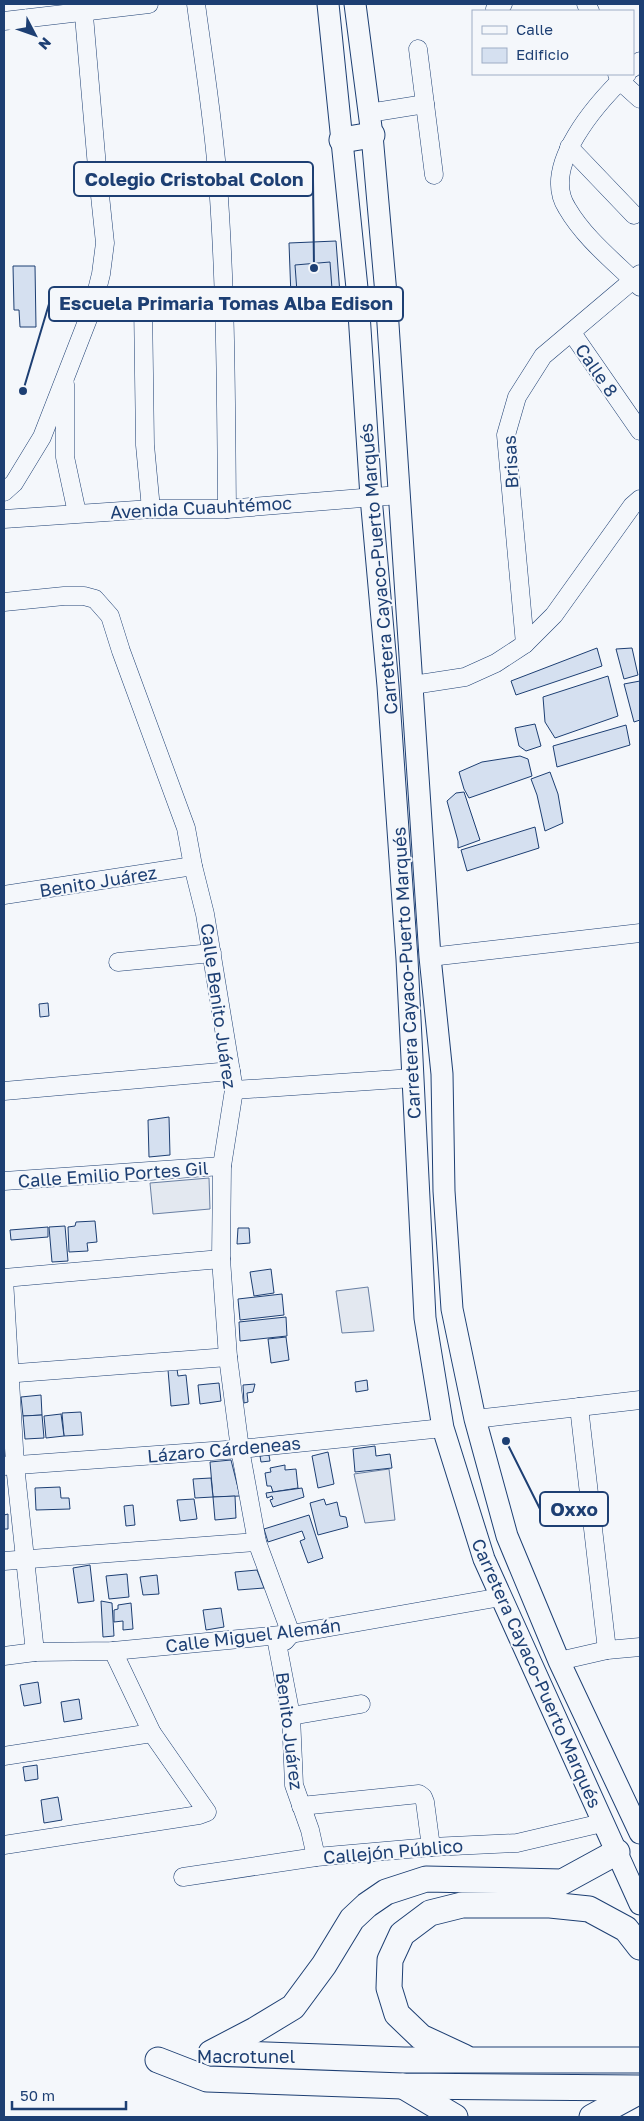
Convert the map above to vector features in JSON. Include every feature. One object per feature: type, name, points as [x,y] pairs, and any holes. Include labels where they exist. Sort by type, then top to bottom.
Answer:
[{"type":"highway","points":[[342,140],[370,124]]},
{"type":"highway","points":[[211,2053],[293,2007],[324,1965],[352,1919],[367,1905],[386,1892],[426,1879],[562,1882],[617,1852]]},
{"type":"highway","points":[[471,2060],[420,2037],[397,2014],[390,1988],[390,1960],[402,1934],[430,1913],[462,1905],[550,1905],[589,1910],[626,1929],[640,1947]]},
{"type":"highway","name":"Macrotunel","points":[[640,2060],[404,2060],[211,2053],[158,2060],[206,2079],[403,2086],[640,2090]]},
{"type":"highway","points":[[403,2086],[455,2117]]},
{"type":"highway","points":[[592,2117],[640,2090]]},
{"type":"main road","name":"Carretera Cayaco-Puerto Marqués","points":[[328,4],[358,298],[371,497],[388,686],[413,1078],[425,1318],[443,1428],[484,1559],[640,1904]]},
{"type":"main road","name":"Carretera Cayaco-Puerto Marqués","points":[[354,4],[370,124],[386,294],[430,957],[442,1074],[444,1191],[452,1309],[475,1419],[506,1536],[559,1661],[640,1833]]},
{"type":"street","points":[[4,20],[84,8],[149,4]]},
{"type":"street","points":[[196,4],[218,181],[225,301],[227,509]]},
{"type":"street","points":[[4,492],[14,483],[42,436],[65,373],[93,306],[102,274],[105,243],[84,8]]},
{"type":"street","points":[[418,49],[434,175]]},
{"type":"street","points":[[638,280],[595,243],[566,207],[559,180],[569,147],[587,118],[621,76],[640,99]]},
{"type":"street","points":[[370,124],[425,104]]},
{"type":"street","points":[[569,147],[634,214]]},
{"type":"street","name":"Brisas","points":[[525,644],[506,435],[517,397],[543,356],[638,280]]},
{"type":"street","points":[[93,306],[162,299],[250,303],[358,298]]},
{"type":"street","points":[[143,302],[145,445],[151,509]]},
{"type":"street","name":"Calle 8","points":[[572,333],[640,432]]},
{"type":"street","points":[[65,373],[65,457],[77,513]]},
{"type":"street","name":"Avenida Cuauhtémoc","points":[[4,519],[151,509],[227,509],[399,495]]},
{"type":"street","points":[[413,685],[465,677],[496,663],[525,644],[554,616],[632,506],[640,499]]},
{"type":"street","name":"Calle Benito Juárez","points":[[4,602],[84,596],[95,600],[110,616],[186,828],[205,914],[234,1090],[222,1166],[221,1259],[228,1357],[240,1449],[257,1542],[291,1634]]},
{"type":"street","name":"Benito Juárez","points":[[4,895],[193,866]]},
{"type":"street","points":[[430,957],[640,933]]},
{"type":"street","points":[[118,962],[212,953]]},
{"type":"street","points":[[4,1092],[231,1071]]},
{"type":"street","points":[[234,1090],[413,1078]]},
{"type":"street","name":"Calle Emilio Portes Gil","points":[[4,1181],[222,1166]]},
{"type":"street","points":[[35,1652],[9,1466],[4,1279],[221,1259]]},
{"type":"street","points":[[7,1374],[228,1357]]},
{"type":"street","points":[[475,1419],[640,1400]]},
{"type":"street","points":[[579,1407],[607,1650]]},
{"type":"street","name":"Lázaro Cárdeneas","points":[[9,1466],[240,1449],[443,1428]]},
{"type":"street","points":[[4,1561],[257,1542]]},
{"type":"street","name":"Calle Miguel Alemán","points":[[4,1656],[35,1652],[113,1651],[291,1634],[501,1597]]},
{"type":"street","name":"Benito Juárez","points":[[291,1634],[285,1641],[277,1643],[291,1716],[294,1785],[310,1830],[316,1858]]},
{"type":"street","points":[[559,1661],[607,1650],[640,1647]]},
{"type":"street","points":[[4,1845],[199,1815],[207,1812],[152,1733],[113,1651]]},
{"type":"street","points":[[291,1716],[361,1704]]},
{"type":"street","points":[[4,1756],[152,1733]]},
{"type":"street","name":"Benito Juárez","points":[[301,1806],[419,1794],[425,1802],[432,1846]]},
{"type":"street","name":"Callejón Público","points":[[183,1877],[316,1858],[432,1846],[517,1843],[602,1823]]},
{"type":"shaded area","points":[[209,1178],[210,1209],[153,1214],[150,1183]]},
{"type":"shaded area","points":[[368,1287],[374,1331],[342,1333],[336,1291]]},
{"type":"shaded area","points":[[389,1469],[395,1520],[365,1523],[354,1474]]},
{"type":"building","points":[[336,241],[340,294],[291,297],[289,243]]},
{"type":"building","points":[[330,262],[332,289],[297,292],[295,265]]},
{"type":"building","points":[[13,266],[35,266],[36,327],[20,327],[19,310],[14,310]]},
{"type":"building","points":[[597,648],[602,666],[516,695],[511,681]]},
{"type":"building","points":[[632,648],[638,675],[624,679],[616,649]]},
{"type":"building","points":[[608,676],[618,716],[555,738],[545,722],[543,697]]},
{"type":"building","points":[[640,681],[640,720],[634,722],[624,684]]},
{"type":"building","points":[[535,724],[541,746],[526,751],[519,746],[515,728]]},
{"type":"building","points":[[626,725],[630,745],[557,767],[553,746]]},
{"type":"building","points":[[520,756],[528,759],[532,776],[469,798],[459,772],[482,762]]},
{"type":"building","points":[[550,772],[558,794],[563,823],[545,831],[537,795],[531,779]]},
{"type":"building","points":[[464,792],[480,840],[458,848],[458,841],[447,801],[456,793]]},
{"type":"building","points":[[535,827],[539,848],[467,871],[461,850]]},
{"type":"building","points":[[48,1003],[49,1016],[40,1017],[39,1004]]},
{"type":"building","points":[[169,1117],[170,1155],[149,1157],[148,1120]]},
{"type":"building","points":[[95,1221],[97,1242],[87,1243],[88,1251],[69,1252],[68,1227],[75,1226],[76,1222]]},
{"type":"building","points":[[65,1226],[68,1261],[52,1262],[49,1227]]},
{"type":"building","points":[[48,1227],[48,1237],[11,1240],[10,1230]]},
{"type":"building","points":[[238,1228],[249,1228],[250,1243],[237,1244]]},
{"type":"building","points":[[271,1269],[274,1293],[254,1296],[250,1272]]},
{"type":"building","points":[[282,1294],[284,1315],[240,1320],[238,1299]]},
{"type":"building","points":[[286,1317],[287,1336],[240,1341],[239,1322]]},
{"type":"building","points":[[286,1337],[289,1360],[271,1363],[268,1339]]},
{"type":"building","points":[[177,1369],[178,1376],[186,1375],[189,1404],[171,1406],[168,1370]]},
{"type":"building","points":[[367,1380],[368,1390],[356,1392],[355,1382]]},
{"type":"building","points":[[219,1383],[221,1401],[200,1404],[198,1385]]},
{"type":"building","points":[[255,1384],[253,1392],[247,1393],[248,1402],[244,1403],[243,1385]]},
{"type":"building","points":[[41,1395],[42,1415],[23,1416],[21,1397]]},
{"type":"building","points":[[81,1412],[83,1435],[64,1436],[62,1413]]},
{"type":"building","points":[[61,1414],[64,1436],[46,1438],[44,1416]]},
{"type":"building","points":[[42,1415],[44,1438],[25,1439],[23,1416]]},
{"type":"building","points":[[375,1446],[376,1456],[390,1454],[392,1468],[355,1472],[353,1449]]},
{"type":"building","points":[[328,1452],[334,1484],[318,1488],[312,1456]]},
{"type":"building","points":[[269,1455],[270,1461],[261,1462],[260,1456]]},
{"type":"building","points":[[231,1460],[240,1496],[213,1497],[210,1462]]},
{"type":"building","points":[[285,1465],[285,1470],[296,1469],[298,1488],[273,1492],[271,1486],[267,1486],[265,1473],[271,1472],[270,1468]]},
{"type":"building","points":[[211,1478],[213,1497],[195,1498],[193,1479]]},
{"type":"building","points":[[60,1487],[61,1498],[69,1498],[70,1509],[36,1510],[35,1488]]},
{"type":"building","points":[[302,1488],[304,1497],[273,1507],[270,1500],[273,1499],[272,1496],[267,1498],[266,1493]]},
{"type":"building","points":[[235,1496],[236,1518],[215,1520],[213,1497]]},
{"type":"building","points":[[194,1499],[197,1519],[180,1521],[177,1500]]},
{"type":"building","points":[[324,1499],[326,1505],[337,1502],[340,1516],[346,1517],[348,1527],[318,1535],[310,1503]]},
{"type":"building","points":[[133,1505],[135,1525],[126,1526],[124,1506]]},
{"type":"building","points":[[8,1514],[8,1529],[4,1529],[4,1515]]},
{"type":"building","points":[[309,1515],[323,1558],[308,1563],[300,1541],[305,1539],[302,1531],[268,1542],[264,1529]]},
{"type":"building","points":[[90,1565],[94,1601],[78,1603],[73,1568]]},
{"type":"building","points":[[257,1570],[264,1588],[238,1590],[235,1572]]},
{"type":"building","points":[[127,1574],[129,1597],[109,1599],[106,1576]]},
{"type":"building","points":[[157,1575],[159,1594],[143,1595],[140,1577]]},
{"type":"building","points":[[101,1601],[112,1603],[114,1636],[103,1637]]},
{"type":"building","points":[[131,1603],[133,1629],[123,1630],[123,1621],[114,1622],[114,1610],[118,1609],[118,1605]]},
{"type":"building","points":[[221,1608],[224,1627],[206,1630],[203,1610]]},
{"type":"building","points":[[38,1682],[41,1703],[24,1706],[20,1685]]},
{"type":"building","points":[[79,1699],[82,1719],[64,1722],[61,1702]]},
{"type":"building","points":[[37,1765],[38,1779],[25,1781],[23,1767]]},
{"type":"building","points":[[58,1797],[62,1820],[44,1823],[41,1800]]},
{"type":"place","name":"Colegio Cristobal Colon","points":[[314,268]]},
{"type":"place","name":"Escuela Primaria Tomas Alba Edison","points":[[23,391]]},
{"type":"place","name":"Oxxo","points":[[506,1441]]}]
